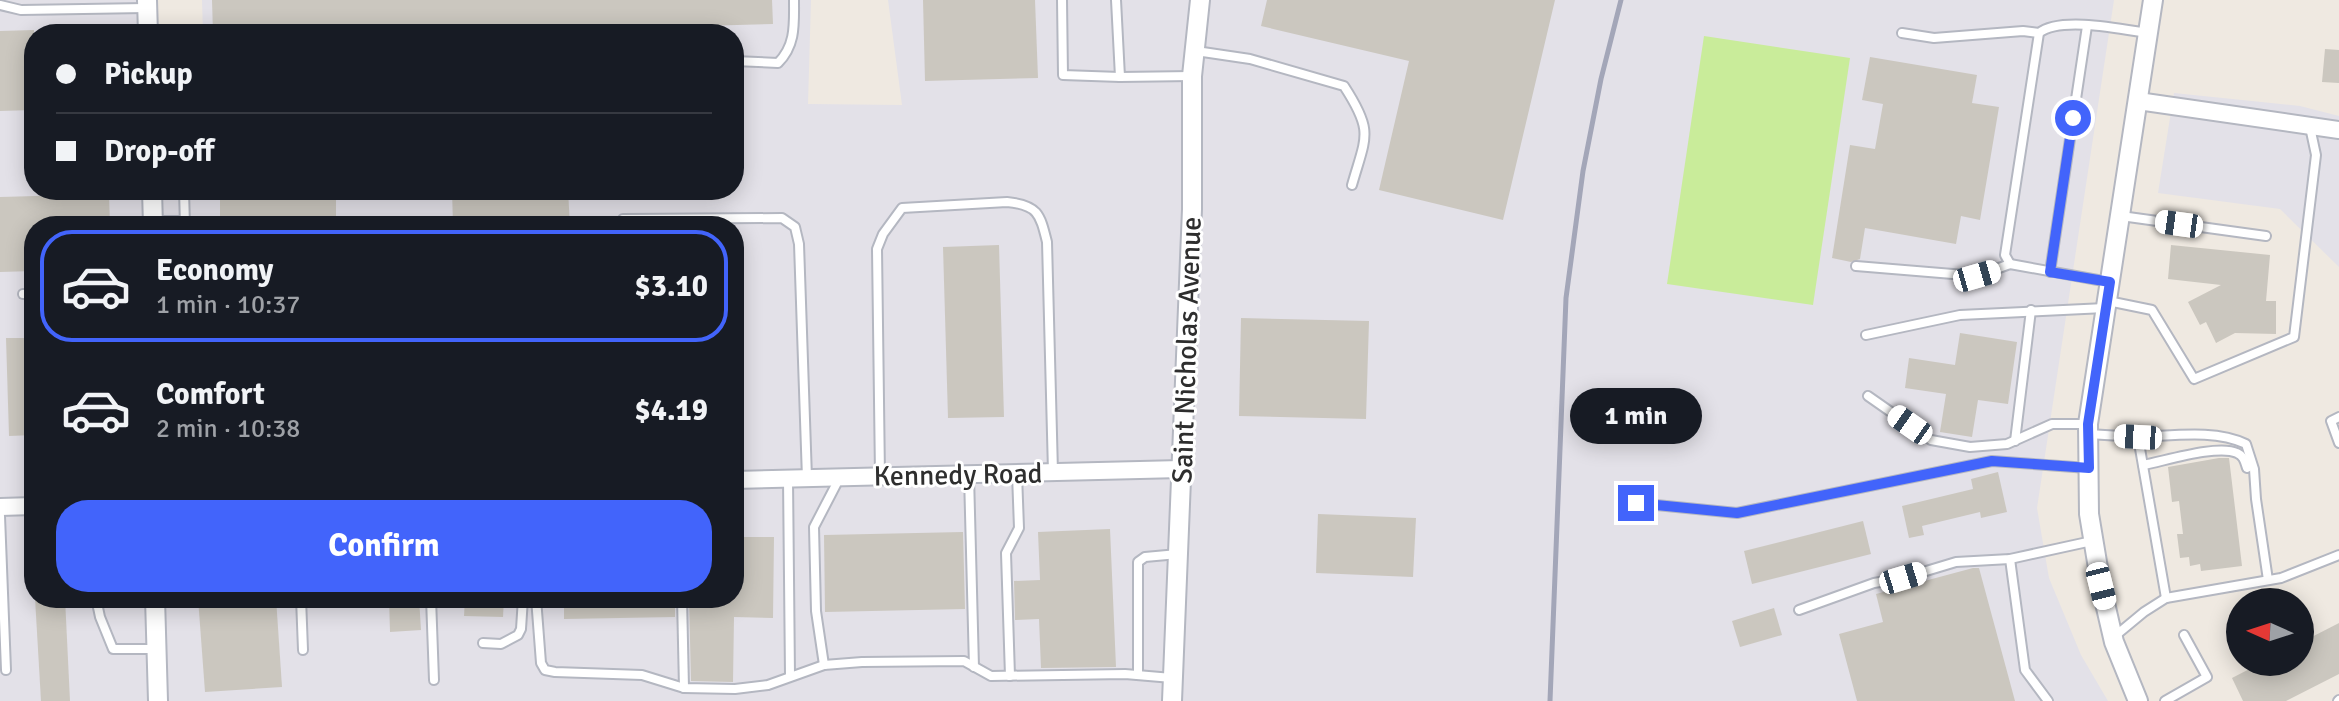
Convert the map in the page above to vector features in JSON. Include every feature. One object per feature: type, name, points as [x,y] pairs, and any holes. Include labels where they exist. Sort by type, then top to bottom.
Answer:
[{"type":"street","name":"Saint Nicholas Avenue","points":[[1172,701],[1192,209],[1192,76],[1200,0]]},
{"type":"street","points":[[2138,701],[2113,637],[2093,541],[2089,514],[2088,429],[2153,0]]},
{"type":"street","points":[[147,4],[148,24]]},
{"type":"street","points":[[2138,101],[2339,130]]},
{"type":"street","name":"Kennedy Road","points":[[744,480],[1181,469]]},
{"type":"street","points":[[0,507],[24,506]]},
{"type":"street","points":[[155,608],[158,701]]},
{"type":"lane","points":[[744,61],[778,63],[789,51],[794,30],[794,0]]},
{"type":"lane","points":[[1062,0],[1063,75],[1192,76]]},
{"type":"lane","points":[[1116,0],[1120,77]]},
{"type":"lane","points":[[0,5],[21,10],[147,4]]},
{"type":"lane","points":[[1902,33],[1934,38],[2087,26],[2148,33]]},
{"type":"lane","points":[[2050,272],[2087,26]]},
{"type":"lane","points":[[2010,264],[2005,255],[2041,31]]},
{"type":"lane","points":[[1195,50],[1250,59],[1344,86],[1358,108],[1367,132],[1352,185]]},
{"type":"lane","points":[[1866,335],[1960,315],[2107,305],[2152,310],[2194,379],[2294,337],[2316,155],[2310,126]]},
{"type":"lane","points":[[880,476],[877,249],[883,234],[902,208],[1007,202],[1025,204],[1036,211],[1041,217],[1047,242],[1053,472]]},
{"type":"lane","points":[[2120,216],[2266,236]]},
{"type":"lane","points":[[744,218],[782,218],[795,227],[799,244],[807,478]]},
{"type":"lane","points":[[1856,266],[1977,276],[2010,264],[2110,282]]},
{"type":"lane","points":[[2015,441],[2031,310]]},
{"type":"lane","points":[[1868,396],[1931,440],[1985,447],[2015,441],[2052,424],[2138,437],[2232,438],[2246,444],[2254,469],[2268,580]]},
{"type":"lane","points":[[2339,417],[2331,421],[2339,443]]},
{"type":"lane","points":[[2138,437],[2166,598]]},
{"type":"lane","points":[[2143,465],[2222,450],[2244,458],[2247,468]]},
{"type":"lane","points":[[1636,503],[1737,513],[1992,461],[2089,468]]},
{"type":"lane","points":[[1010,676],[1006,553],[1019,528],[1017,473]]},
{"type":"lane","points":[[969,474],[974,667]]},
{"type":"lane","points":[[824,665],[816,611],[814,527],[840,477]]},
{"type":"lane","points":[[788,479],[790,676]]},
{"type":"lane","points":[[2249,484],[2256,499]]},
{"type":"lane","points":[[0,516],[6,670]]},
{"type":"lane","points":[[1799,610],[1874,583],[1956,562],[2010,559],[2093,541]]},
{"type":"lane","points":[[1138,675],[1138,562],[1145,557],[1178,554]]},
{"type":"lane","points":[[2113,637],[2166,598],[2281,578],[2339,555]]},
{"type":"lane","points":[[2010,559],[2025,670],[2048,701]]},
{"type":"lane","points":[[98,608],[113,649],[156,649]]},
{"type":"lane","points":[[301,608],[303,650]]},
{"type":"lane","points":[[431,608],[434,680]]},
{"type":"lane","points":[[483,643],[501,644],[518,635],[522,608]]},
{"type":"lane","points":[[536,608],[538,647],[545,670],[642,675],[684,688],[735,689],[768,685],[824,665],[964,661],[991,676],[1138,675],[1173,678]]},
{"type":"lane","points":[[682,608],[684,688]]},
{"type":"lane","points":[[2165,701],[2207,677],[2184,635]]},
{"type":"shaded area","points":[[0,0],[142,0],[142,24],[24,24],[24,200],[744,200],[744,24],[203,24],[202,0],[811,0],[808,104],[902,105],[888,0],[2114,0],[2037,508],[2049,578],[2081,655],[2108,701],[0,701]]},
{"type":"shaded area","points":[[2174,93],[2300,106],[2339,116],[2339,267],[2280,209],[2158,193]]},
{"type":"green space","points":[[1704,36],[1850,58],[1813,305],[1667,284]]},
{"type":"building","points":[[212,0],[772,0],[773,24],[744,25],[213,24]]},
{"type":"building","points":[[923,0],[1035,0],[1038,78],[925,81]]},
{"type":"building","points":[[1267,0],[1555,0],[1503,220],[1379,190],[1409,61],[1261,26]]},
{"type":"building","points":[[24,30],[24,110],[0,111],[0,31]]},
{"type":"building","points":[[2325,49],[2339,50],[2339,83],[2322,82]]},
{"type":"building","points":[[1870,57],[1977,75],[1972,103],[1999,107],[1980,220],[1961,216],[1956,244],[1865,228],[1860,259],[1851,262],[1832,258],[1850,145],[1875,149],[1883,104],[1862,100]]},
{"type":"building","points":[[0,197],[109,200],[110,216],[24,216],[24,271],[0,272]]},
{"type":"building","points":[[220,200],[336,200],[336,216],[220,216]]},
{"type":"building","points":[[452,200],[569,200],[569,216],[453,216]]},
{"type":"building","points":[[999,245],[1004,417],[948,418],[943,247]]},
{"type":"building","points":[[2171,245],[2270,255],[2266,301],[2276,301],[2276,334],[2235,333],[2216,343],[2206,322],[2200,325],[2188,302],[2221,285],[2168,279]]},
{"type":"building","points":[[1241,318],[1369,321],[1366,419],[1239,416]]},
{"type":"building","points":[[1960,333],[2017,342],[2008,404],[1978,400],[1972,437],[1940,432],[1946,394],[1905,388],[1909,358],[1955,365]]},
{"type":"building","points":[[6,338],[24,338],[24,435],[9,436]]},
{"type":"building","points":[[2229,458],[2242,566],[2201,571],[2200,564],[2190,566],[2189,557],[2180,558],[2177,534],[2183,534],[2179,501],[2172,502],[2168,467]]},
{"type":"building","points":[[1998,472],[2007,512],[1981,518],[1980,512],[1922,526],[1924,535],[1909,538],[1902,506],[1973,489],[1971,479]]},
{"type":"building","points":[[1318,514],[1416,518],[1413,577],[1316,573]]},
{"type":"building","points":[[1863,521],[1871,554],[1752,584],[1744,551]]},
{"type":"building","points":[[1110,529],[1116,667],[1041,668],[1039,619],[1015,620],[1014,581],[1040,580],[1038,532]]},
{"type":"building","points":[[963,532],[965,609],[825,612],[824,535]]},
{"type":"building","points":[[744,537],[774,537],[773,618],[734,617],[733,682],[691,681],[689,608],[744,608]]},
{"type":"building","points":[[1979,568],[2015,701],[1857,701],[1839,634],[1883,622],[1876,594]]},
{"type":"building","points":[[36,608],[65,608],[70,701],[41,701]]},
{"type":"building","points":[[199,608],[277,608],[282,687],[205,692]]},
{"type":"building","points":[[389,608],[420,608],[421,630],[390,632]]},
{"type":"building","points":[[464,608],[503,608],[503,617],[464,616]]},
{"type":"building","points":[[564,608],[675,608],[675,617],[564,619]]},
{"type":"building","points":[[1774,608],[1782,635],[1740,647],[1732,621]]},
{"type":"building","points":[[2339,623],[2339,674],[2286,701],[2243,701],[2232,678],[2236,676],[2314,676],[2314,636]]},
{"type":"railway","points":[[1550,701],[1566,298],[1583,171],[1621,0]]},
{"type":"route","points":[[1636,503],[1737,513],[1992,461],[2089,468],[2088,424],[2110,282],[2050,272],[2073,118]]}]
